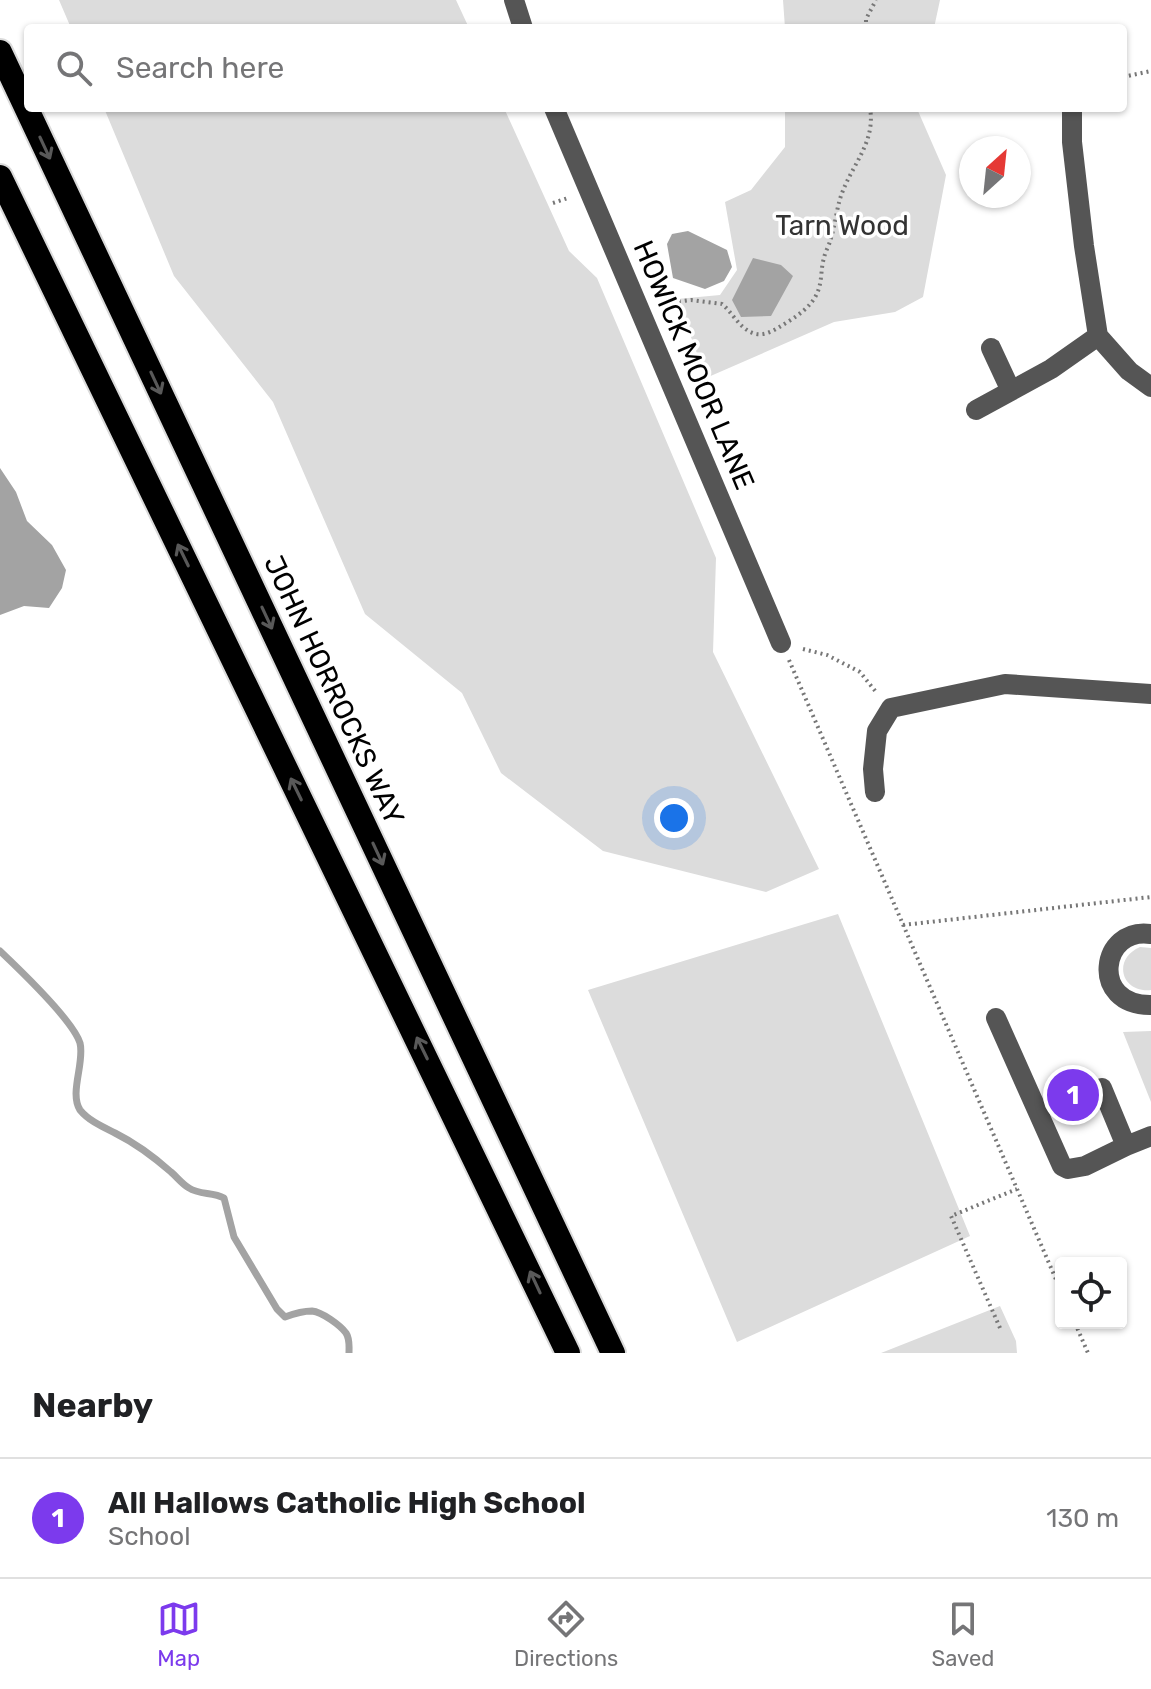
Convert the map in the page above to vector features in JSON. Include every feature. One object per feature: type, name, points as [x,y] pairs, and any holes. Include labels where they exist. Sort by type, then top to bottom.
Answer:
[{"type":"highway","name":"JOHN HORROCKS WAY","points":[[0,52],[24,103]]},
{"type":"highway","name":"JOHN HORROCKS WAY","points":[[28,112],[613,1353]]},
{"type":"highway","points":[[0,177],[568,1353]]},
{"type":"street","points":[[514,0],[522,24]]},
{"type":"street","name":"HOWICK MOOR LANE","points":[[556,112],[781,643]]},
{"type":"street","points":[[1072,112],[1073,157],[1098,336],[1129,371],[1151,387]]},
{"type":"street","points":[[976,410],[1051,369],[1098,336]]},
{"type":"street","points":[[991,348],[1011,391]]},
{"type":"street","points":[[875,792],[873,769],[877,731],[891,708],[1005,684],[1151,694]]},
{"type":"street","points":[[1151,934],[1133,935],[1122,940],[1109,960],[1108,972],[1111,984],[1127,1001],[1151,1005]]},
{"type":"street","points":[[996,1018],[1062,1166],[1078,1169],[1151,1136]]},
{"type":"street","points":[[1102,1088],[1126,1146]]},
{"type":"path","points":[[866,24],[876,0]]},
{"type":"path","points":[[1127,76],[1151,71]]},
{"type":"path","points":[[638,306],[691,300],[712,301],[722,304],[746,329],[757,335],[781,326],[804,311],[819,289],[839,202],[871,132],[870,112]]},
{"type":"path","points":[[781,643],[827,655],[860,672],[891,708]]},
{"type":"path","points":[[781,643],[1055,1277]]},
{"type":"path","points":[[903,925],[1151,897]]},
{"type":"path","points":[[1000,1328],[951,1216],[1017,1189]]},
{"type":"path","points":[[1078,1329],[1088,1353]]},
{"type":"green space","points":[[59,0],[456,0],[467,24],[69,24]]},
{"type":"green space","points":[[783,0],[940,0],[935,24],[785,24]]},
{"type":"green space","points":[[106,112],[506,112],[569,251],[597,278],[716,558],[713,652],[819,869],[766,892],[603,851],[501,773],[462,693],[365,614],[273,402],[174,276]]},
{"type":"green space","name":"Tarn Wood","points":[[785,112],[918,112],[946,175],[923,297],[895,312],[834,322],[706,378],[677,299],[720,295],[737,270],[725,202],[751,190],[785,147]]},
{"type":"green space","points":[[838,914],[970,1236],[737,1342],[588,990]]},
{"type":"green space","points":[[1140,947],[1151,948],[1151,990],[1133,986],[1124,974],[1126,959]]},
{"type":"green space","points":[[1151,1031],[1151,1102],[1123,1032]]},
{"type":"green space","points":[[1000,1306],[1016,1341],[1017,1353],[881,1353]]},
{"type":"shaded area","points":[[688,231],[727,250],[732,267],[724,281],[705,289],[673,278],[667,244],[672,234]]},
{"type":"shaded area","points":[[753,258],[781,265],[793,276],[771,316],[741,317],[732,300]]},
{"type":"shaded area","points":[[0,468],[16,492],[27,521],[52,545],[66,570],[62,588],[49,608],[24,606],[0,615]]},
{"type":"waterway","points":[[0,951],[75,1033],[81,1051],[76,1095],[80,1110],[92,1121],[165,1166],[184,1185],[197,1192],[224,1198],[234,1237],[277,1309],[285,1317],[312,1311],[326,1316],[346,1333],[349,1353]]},
{"type":"place","name":"All Hallows Catholic High School","points":[[1073,1095]]}]
